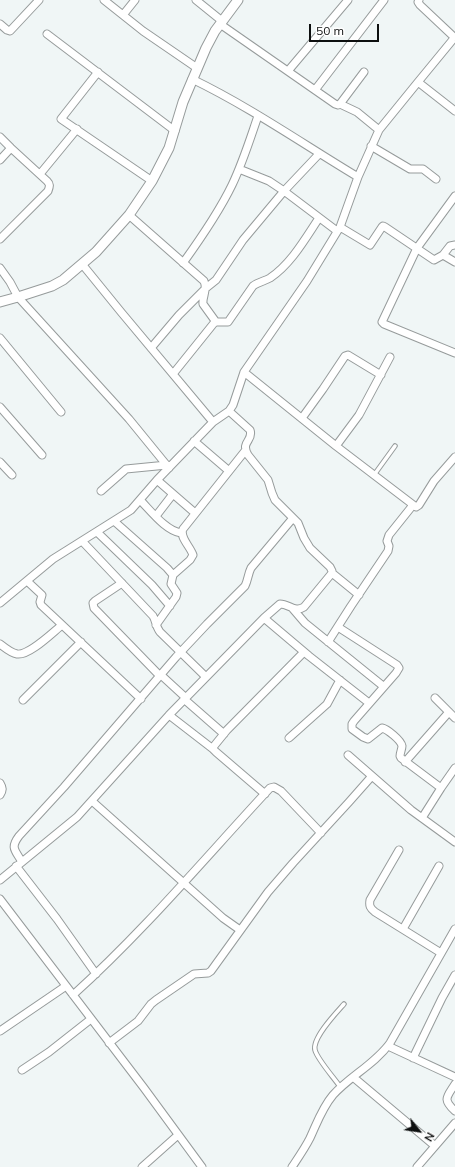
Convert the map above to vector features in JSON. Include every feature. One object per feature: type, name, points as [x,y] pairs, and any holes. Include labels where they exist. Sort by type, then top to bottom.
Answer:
[{"type":"street","points":[[0,24],[10,31],[39,0]]},
{"type":"street","points":[[104,0],[143,31],[197,68]]},
{"type":"street","points":[[123,16],[135,0]]},
{"type":"street","points":[[196,0],[221,23],[288,72],[335,104],[340,104],[357,112],[379,130]]},
{"type":"street","points":[[0,302],[52,286],[63,280],[96,252],[129,215],[152,181],[169,148],[183,102],[209,42],[238,0]]},
{"type":"street","points":[[288,72],[348,0]]},
{"type":"street","points":[[315,90],[384,0]]},
{"type":"street","points":[[0,602],[54,559],[130,510],[168,466],[213,422],[229,411],[233,405],[244,372],[307,281],[339,229],[358,177],[379,130],[455,37],[420,5],[418,2],[419,0]]},
{"type":"street","points":[[47,34],[175,131]]},
{"type":"street","points":[[98,72],[61,119],[152,181]]},
{"type":"street","points":[[340,104],[364,72]]},
{"type":"street","points":[[192,79],[208,86],[358,177]]},
{"type":"street","points":[[418,82],[455,111]]},
{"type":"street","points":[[183,263],[202,236],[225,198],[239,169],[258,116]]},
{"type":"street","points":[[40,174],[77,130]]},
{"type":"street","points":[[0,137],[47,181],[50,187],[48,191],[0,239]]},
{"type":"street","points":[[371,146],[410,168],[423,170],[436,180]]},
{"type":"street","points":[[0,160],[11,148]]},
{"type":"street","points":[[151,348],[179,315],[216,280],[243,240],[284,191],[319,154]]},
{"type":"street","points":[[239,169],[269,181],[319,218],[370,245],[383,226],[434,260],[443,255],[450,246],[455,245]]},
{"type":"street","points":[[455,196],[417,248],[382,322],[455,353]]},
{"type":"street","points":[[129,215],[204,281],[206,288],[202,301],[216,322]]},
{"type":"street","points":[[173,374],[214,323],[226,323],[230,321],[253,286],[269,278],[293,256],[319,218]]},
{"type":"street","points":[[443,255],[455,262]]},
{"type":"street","points":[[82,264],[213,422]]},
{"type":"street","points":[[0,268],[18,297],[129,419],[168,466]]},
{"type":"street","points":[[0,338],[61,412]]},
{"type":"street","points":[[302,418],[344,356],[348,355],[381,375]]},
{"type":"street","points":[[336,446],[359,415],[390,357]]},
{"type":"street","points":[[244,372],[336,446],[416,507],[419,505],[434,481],[455,457]]},
{"type":"street","points":[[0,407],[42,454]]},
{"type":"street","points":[[229,411],[250,430],[251,435],[245,445],[245,451],[268,480],[275,500],[300,526],[304,538],[310,548],[330,567],[332,573],[358,595]]},
{"type":"street","points":[[194,441],[229,471]]},
{"type":"street","points":[[181,533],[195,513],[245,451]]},
{"type":"street","points":[[0,462],[12,475]]},
{"type":"street","points":[[101,491],[126,469],[168,466]]},
{"type":"street","points":[[157,480],[195,513]]},
{"type":"street","points":[[156,516],[173,494]]},
{"type":"street","points":[[140,500],[170,529],[181,533],[193,555],[190,560],[173,575],[171,584],[177,593],[176,597],[156,625]]},
{"type":"street","points":[[328,642],[388,551],[389,546],[387,542],[389,535],[413,505]]},
{"type":"street","points":[[96,974],[56,919],[19,864],[14,849],[14,842],[64,788],[160,676],[212,619],[245,586],[248,581],[251,568],[293,518]]},
{"type":"street","points":[[114,521],[173,575]]},
{"type":"street","points":[[97,532],[152,585],[170,606]]},
{"type":"street","points":[[82,541],[153,616],[160,632],[206,676]]},
{"type":"street","points":[[0,880],[76,817],[185,698],[264,618],[280,604],[301,609],[332,573]]},
{"type":"street","points":[[27,581],[42,595],[40,602],[41,605],[141,698]]},
{"type":"street","points":[[122,583],[95,601],[93,603],[94,608],[160,676],[224,734]]},
{"type":"street","points":[[293,608],[306,623],[383,686]]},
{"type":"street","points":[[264,618],[304,652],[369,703]]},
{"type":"street","points":[[0,644],[14,653],[19,654],[27,652],[62,625]]},
{"type":"street","points":[[338,627],[398,667],[396,673],[383,686],[354,721],[352,724],[352,729],[362,737],[368,739],[379,729],[384,728],[402,744],[400,756],[405,762],[441,788]]},
{"type":"street","points":[[22,700],[81,642]]},
{"type":"street","points":[[213,749],[224,734],[304,652]]},
{"type":"street","points":[[289,738],[327,704],[340,680]]},
{"type":"street","points":[[435,698],[455,718]]},
{"type":"street","points":[[405,762],[449,712]]},
{"type":"street","points":[[169,715],[213,749],[265,794]]},
{"type":"street","points":[[348,755],[422,818],[454,840]]},
{"type":"street","points":[[422,818],[455,768]]},
{"type":"street","points":[[109,1043],[138,1021],[156,1000],[194,974],[208,973],[211,971],[275,884],[372,776]]},
{"type":"street","points":[[0,783],[3,787],[0,795]]},
{"type":"street","points":[[73,995],[157,914],[270,788],[276,788],[321,832]]},
{"type":"street","points":[[92,801],[223,918],[240,930]]},
{"type":"street","points":[[399,850],[370,900],[369,905],[375,912],[441,953]]},
{"type":"street","points":[[403,929],[439,866]]},
{"type":"street","points":[[0,899],[202,1167]]},
{"type":"street","points":[[292,1167],[309,1140],[323,1110],[335,1093],[388,1046],[455,929]]},
{"type":"street","points":[[412,1058],[455,975]]},
{"type":"street","points":[[0,1031],[66,986]]},
{"type":"street","points":[[22,1070],[49,1052],[91,1019]]},
{"type":"street","points":[[388,1046],[455,1077]]},
{"type":"street","points":[[353,1077],[435,1146]]},
{"type":"street","points":[[455,1085],[446,1102],[455,1111]]},
{"type":"street","points":[[417,1167],[455,1123]]},
{"type":"street","points":[[142,1167],[178,1135]]},
{"type":"lane","points":[[374,475],[395,446]]},
{"type":"lane","points":[[341,1088],[317,1056],[314,1049],[318,1036],[344,1004]]}]
